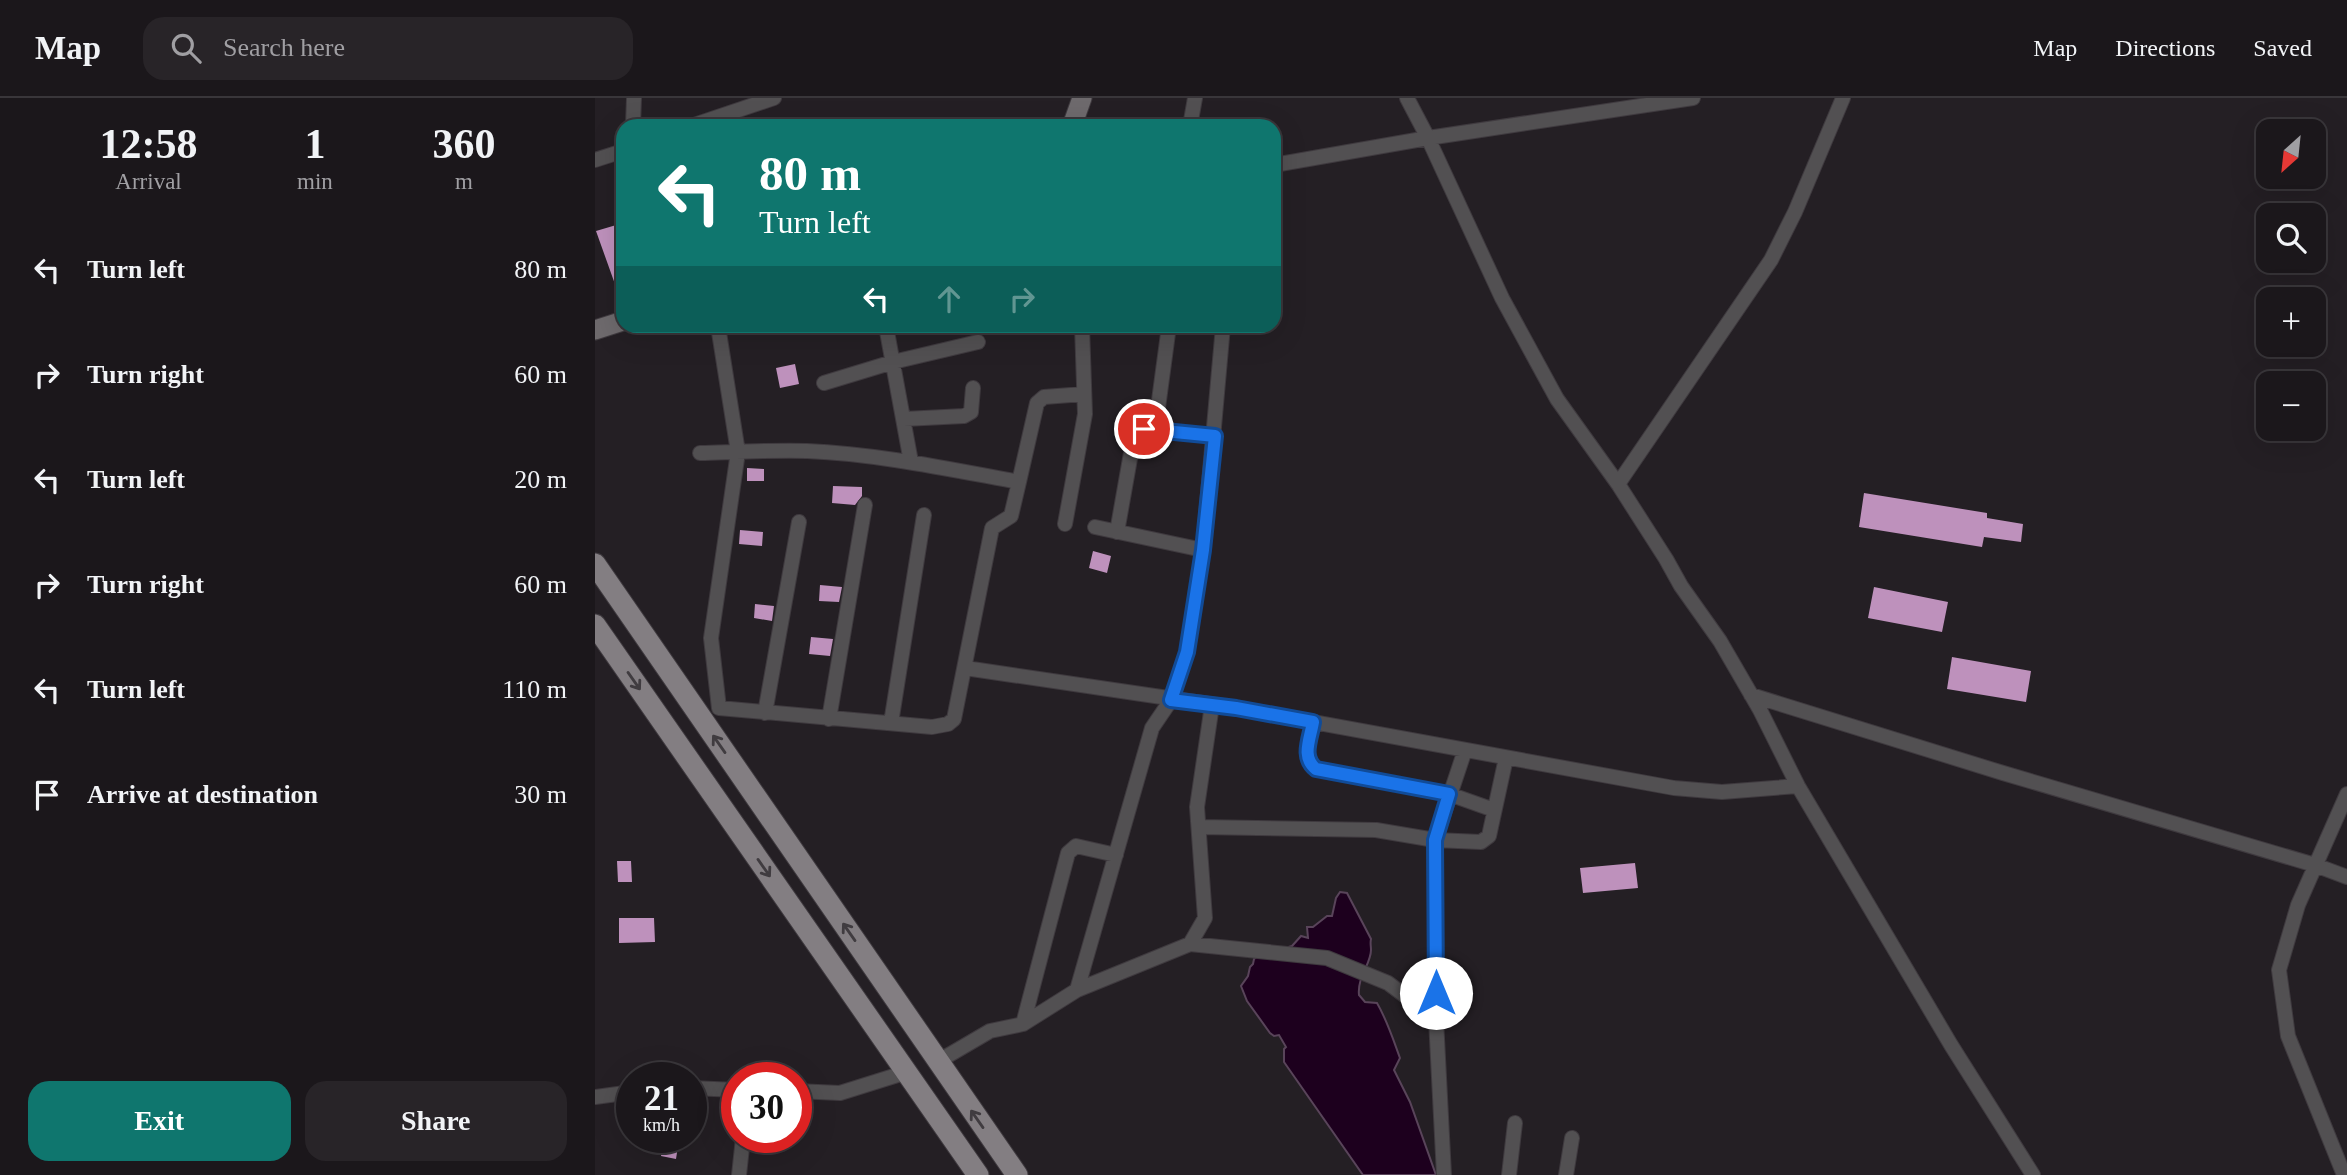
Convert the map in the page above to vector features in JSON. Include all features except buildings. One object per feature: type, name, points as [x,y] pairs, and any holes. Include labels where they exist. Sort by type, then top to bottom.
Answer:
[{"type":"main road","points":[[595,564],[1017,1175]]},
{"type":"main road","points":[[595,625],[978,1175]]},
{"type":"street","points":[[633,119],[634,98]]},
{"type":"street","points":[[705,119],[732,105],[774,98]]},
{"type":"street","points":[[1191,119],[1195,98]]},
{"type":"street","points":[[1407,98],[1503,298],[1557,399],[1618,484],[1681,586],[1720,642],[1798,786],[1944,1033],[2033,1175]]},
{"type":"street","points":[[1281,164],[1428,138],[1693,98]]},
{"type":"street","points":[[1618,484],[1771,261],[1795,212],[1843,98]]},
{"type":"street","points":[[1076,119],[1086,99]]},
{"type":"street","points":[[595,160],[616,153]]},
{"type":"street","points":[[595,330],[616,323]]},
{"type":"street","points":[[719,333],[738,452],[711,638],[719,708],[932,727],[947,724],[954,719],[992,528],[1011,516],[1037,403],[1044,397],[1084,394]]},
{"type":"street","points":[[887,333],[911,462]]},
{"type":"street","points":[[1065,524],[1085,414],[1082,333]]},
{"type":"street","points":[[1155,430],[1168,333]]},
{"type":"street","points":[[1077,990],[1152,729],[1171,700],[1187,652],[1203,550],[1222,333]]},
{"type":"street","points":[[824,383],[893,362],[978,342]]},
{"type":"street","points":[[904,419],[964,416],[971,412],[973,388]]},
{"type":"street","points":[[1118,532],[1134,436],[1144,429],[1215,436]]},
{"type":"street","points":[[700,453],[807,451],[911,462],[1019,482]]},
{"type":"street","points":[[829,719],[865,505]]},
{"type":"street","points":[[891,723],[924,515]]},
{"type":"street","points":[[765,713],[799,522]]},
{"type":"street","points":[[1095,527],[1203,550]]},
{"type":"street","points":[[965,668],[1313,722],[1674,788],[1722,792],[1798,786]]},
{"type":"street","points":[[1751,695],[2003,774],[2315,865],[2347,877]]},
{"type":"street","points":[[1190,944],[1205,918],[1197,807],[1212,705]]},
{"type":"street","points":[[1313,722],[1307,757],[1316,769],[1449,794],[1494,810]]},
{"type":"street","points":[[1444,1175],[1436,1019],[1435,840],[1465,750]]},
{"type":"street","points":[[1199,827],[1376,830],[1435,840],[1481,842],[1489,836],[1506,758]]},
{"type":"street","points":[[2344,1175],[2288,1036],[2279,970],[2298,905],[2347,794]]},
{"type":"street","points":[[1023,1024],[1069,853],[1076,846],[1116,855]]},
{"type":"street","points":[[937,1062],[990,1031],[1023,1024],[1077,990],[1190,944],[1327,958],[1388,983],[1436,1019]]},
{"type":"street","points":[[812,1092],[840,1093],[907,1072]]},
{"type":"street","points":[[595,1097],[616,1094]]},
{"type":"street","points":[[1509,1175],[1515,1123]]},
{"type":"street","points":[[1566,1175],[1571,1138]]},
{"type":"street","points":[[739,1175],[741,1153]]},
{"type":"shaded area","points":[[1340,892],[1347,893],[1371,939],[1370,955],[1360,982],[1359,995],[1365,1002],[1377,1003],[1387,1023],[1400,1058],[1394,1070],[1410,1102],[1436,1175],[1363,1175],[1284,1062],[1286,1047],[1279,1035],[1270,1033],[1247,1001],[1241,986],[1254,959],[1292,946],[1301,936],[1308,938],[1307,927],[1313,927],[1327,916],[1332,916]]},
{"type":"route","points":[[1144,429],[1215,436],[1203,550],[1187,652],[1171,700],[1313,722],[1307,757],[1316,769],[1449,794],[1435,840],[1436,993]]}]
